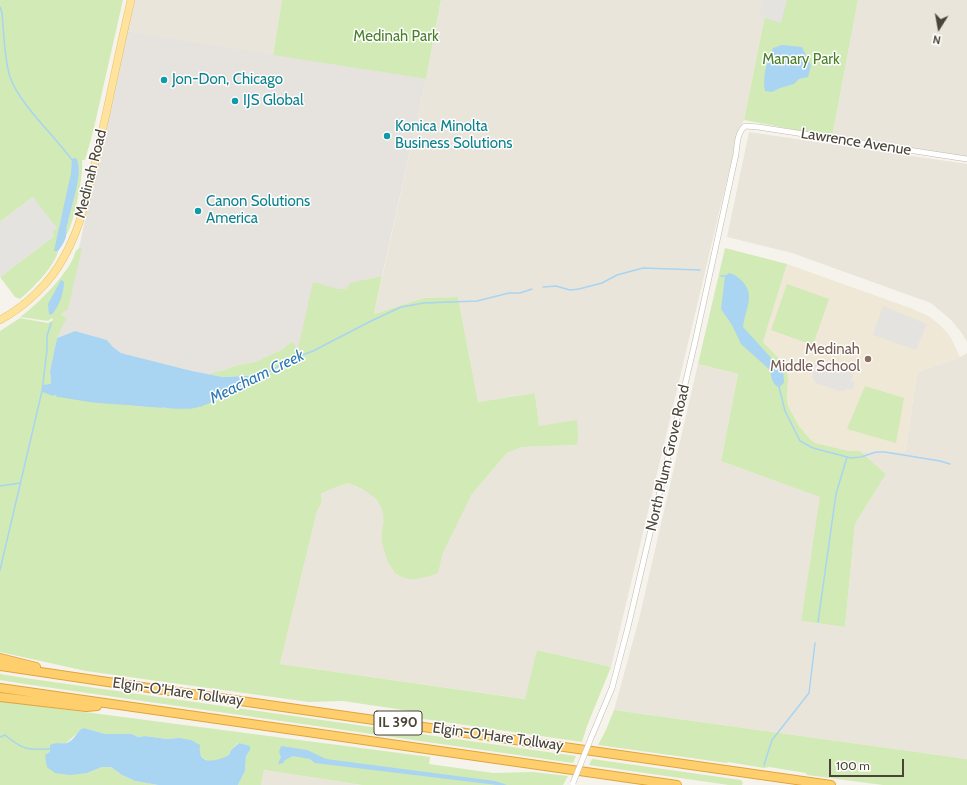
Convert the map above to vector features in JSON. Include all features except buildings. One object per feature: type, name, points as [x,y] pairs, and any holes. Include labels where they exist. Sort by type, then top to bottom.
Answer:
[{"type":"highway","points":[[0,658],[32,666],[49,674]]},
{"type":"highway","name":"Elgin-O'Hare Tollway","points":[[0,666],[831,785]]},
{"type":"highway","name":"Elgin-O'Hare Tollway","points":[[0,688],[677,785]]},
{"type":"highway","points":[[0,696],[86,707],[114,705]]},
{"type":"main road","name":"Medinah Road","points":[[0,320],[23,304],[43,287],[64,258],[79,224],[85,207],[131,0]]},
{"type":"street","name":"Lawrence Avenue","points":[[745,126],[967,159]]},
{"type":"street","name":"North Plum Grove Road","points":[[573,784],[612,688],[626,635],[694,349],[739,134],[745,126]]},
{"type":"shaded area","points":[[132,0],[282,0],[273,55],[126,31]]},
{"type":"shaded area","points":[[441,0],[768,0],[744,120],[739,129],[611,667],[537,650],[526,699],[280,664],[317,511],[322,502],[321,494],[329,488],[338,487],[348,483],[371,494],[380,504],[384,517],[382,541],[392,570],[442,555],[472,494],[507,453],[522,447],[577,445],[539,426],[535,393],[478,402],[458,297],[424,298],[374,314],[426,79]]},
{"type":"shaded area","points":[[764,0],[787,0],[781,23],[759,16]]},
{"type":"shaded area","points":[[858,0],[967,0],[967,157],[832,137]]},
{"type":"shaded area","points":[[126,31],[426,79],[382,276],[368,279],[346,289],[338,289],[298,349],[292,341],[283,349],[255,362],[238,365],[207,374],[121,353],[107,340],[75,331],[57,338],[67,318],[57,311],[72,280]]},
{"type":"shaded area","points":[[749,132],[967,164],[967,342],[951,320],[931,303],[792,253],[727,237]]},
{"type":"shaded area","points":[[33,197],[57,228],[52,232],[54,236],[0,277],[0,222]]},
{"type":"shaded area","name":"Medinah Middle School","points":[[787,264],[913,309],[930,317],[950,336],[960,357],[917,372],[905,452],[849,451],[815,443],[799,426],[788,406],[788,379],[785,366],[763,342]]},
{"type":"shaded area","points":[[883,306],[927,324],[916,350],[873,335]]},
{"type":"shaded area","points":[[967,353],[967,759],[614,710],[639,619],[698,364],[738,374],[721,461],[821,497],[801,621],[845,627],[855,524],[886,474],[860,451],[905,452],[917,372],[960,357]]},
{"type":"shaded area","points":[[817,360],[854,372],[851,381],[855,382],[852,390],[848,388],[843,391],[839,391],[816,383],[812,376]]},
{"type":"shaded area","points":[[264,770],[362,785],[261,785]]},
{"type":"green space","points":[[0,0],[123,0],[93,132],[85,160],[82,160],[80,187],[69,230],[66,235],[65,227],[68,223],[77,184],[78,160],[60,223],[55,250],[58,251],[56,257],[42,277],[20,299],[15,297],[0,277],[54,236],[33,197],[0,222]]},
{"type":"green space","name":"Medinah Park","points":[[282,0],[441,0],[426,79],[273,55]]},
{"type":"green space","name":"Manary Park","points":[[768,0],[858,0],[832,137],[744,120]]},
{"type":"green space","points":[[79,248],[82,248],[68,309],[61,314],[67,318],[57,338],[50,371],[51,384],[164,408],[194,408],[233,389],[247,384],[262,375],[223,377],[207,374],[238,365],[255,362],[283,349],[292,341],[298,349],[313,282],[338,289],[346,289],[350,283],[382,276],[374,314],[424,298],[458,297],[478,402],[535,393],[539,426],[577,420],[577,445],[522,447],[507,453],[472,494],[442,555],[438,573],[421,578],[413,579],[400,576],[390,565],[382,543],[382,510],[374,497],[366,491],[348,483],[321,494],[322,502],[317,511],[280,664],[525,699],[537,650],[611,667],[582,742],[417,718],[417,712],[343,701],[309,702],[86,671],[0,652],[0,331],[20,318],[48,323],[53,320],[52,318],[48,321],[20,317],[35,305],[61,277],[68,268],[75,252]]},
{"type":"green space","points":[[725,248],[787,264],[763,342],[786,366],[788,379],[788,406],[799,426],[815,443],[849,451],[860,451],[886,474],[855,524],[845,627],[801,621],[820,497],[721,461],[738,374],[698,364]]},
{"type":"green space","points":[[787,284],[829,299],[813,345],[771,330]]},
{"type":"green space","points":[[865,386],[904,398],[896,443],[847,429]]},
{"type":"green space","points":[[0,674],[576,756],[573,763],[25,684],[0,680]]},
{"type":"green space","points":[[0,701],[430,757],[429,764],[493,773],[533,772],[568,776],[563,785],[362,785],[264,770],[261,785],[238,785],[245,771],[246,756],[250,750],[250,746],[238,743],[231,750],[229,755],[211,762],[203,758],[199,752],[179,738],[167,739],[145,736],[138,737],[132,734],[105,734],[84,728],[66,743],[62,743],[50,749],[50,752],[87,773],[102,767],[111,767],[122,775],[135,781],[158,785],[0,785]]},
{"type":"green space","points":[[614,710],[967,759],[967,785],[883,785],[807,775],[806,773],[769,767],[764,768],[598,745]]},
{"type":"green space","points":[[592,759],[741,780],[743,783],[742,785],[729,785],[589,765]]},
{"type":"water","points":[[782,45],[802,47],[811,65],[808,77],[799,79],[794,84],[772,92],[765,91],[765,74],[769,58],[773,48]]},
{"type":"water","points":[[76,158],[79,171],[78,180],[66,234],[63,244],[58,251],[54,251],[71,173],[72,159]]},
{"type":"water","points":[[729,273],[740,279],[748,290],[749,302],[743,327],[783,371],[784,382],[779,387],[776,386],[772,380],[770,370],[741,344],[732,325],[721,309],[725,276]]},
{"type":"water","points":[[61,280],[64,282],[62,295],[59,304],[51,315],[49,314],[48,304]]},
{"type":"water","points":[[75,331],[107,340],[121,353],[192,371],[223,377],[263,375],[228,391],[205,405],[190,409],[98,403],[69,399],[42,391],[43,385],[51,384],[50,371],[57,338]]},
{"type":"water","points":[[84,728],[105,734],[132,734],[138,737],[145,736],[191,740],[200,745],[201,756],[208,760],[219,759],[229,755],[231,750],[239,743],[250,746],[250,750],[246,756],[245,771],[238,785],[158,785],[135,781],[122,775],[111,767],[102,767],[87,773],[70,775],[55,773],[47,767],[45,755],[50,752],[50,745],[70,742]]},
{"type":"water","points":[[281,746],[307,750],[326,759],[495,781],[507,785],[315,763],[310,759],[293,756],[285,760],[283,763],[278,764],[281,757],[279,752]]},
{"type":"waterway","name":"Meacham Creek","points":[[0,7],[2,13],[6,62],[15,88],[29,109],[72,160]]},
{"type":"waterway","name":"Meacham Creek","points":[[543,287],[556,286],[570,290],[579,289],[602,283],[617,275],[643,268],[700,270]]},
{"type":"waterway","name":"Meacham Creek","points":[[244,385],[292,359],[313,351],[401,307],[424,303],[477,301],[509,293],[520,293],[532,289]]},
{"type":"waterway","points":[[0,570],[42,391],[47,350],[47,336],[51,323]]},
{"type":"waterway","name":"Meacham Creek","points":[[200,406],[241,386]]},
{"type":"waterway","points":[[779,387],[785,411],[800,441],[813,448],[851,458],[861,457],[876,452],[885,452],[950,464]]},
{"type":"waterway","name":"Meacham Creek","points":[[42,391],[53,395]]},
{"type":"waterway","name":"Meacham Creek","points":[[57,396],[98,402]]},
{"type":"waterway","name":"Meacham Creek","points":[[136,405],[162,407]]},
{"type":"waterway","points":[[818,622],[836,494],[847,457]]},
{"type":"waterway","points":[[0,486],[20,483]]},
{"type":"waterway","points":[[764,765],[772,740],[809,693],[815,643]]},
{"type":"waterway","points":[[0,737],[5,735],[16,744],[30,749],[50,749]]},
{"type":"place","name":"Jon-Don, Chicago","points":[[164,80]]},
{"type":"place","name":"IJS Global","points":[[235,101]]},
{"type":"place","name":"Konica Minolta Business Solutions","points":[[387,136]]},
{"type":"place","name":"Canon Solutions America","points":[[198,211]]},
{"type":"place","name":"Medinah Middle School","points":[[868,359]]}]
